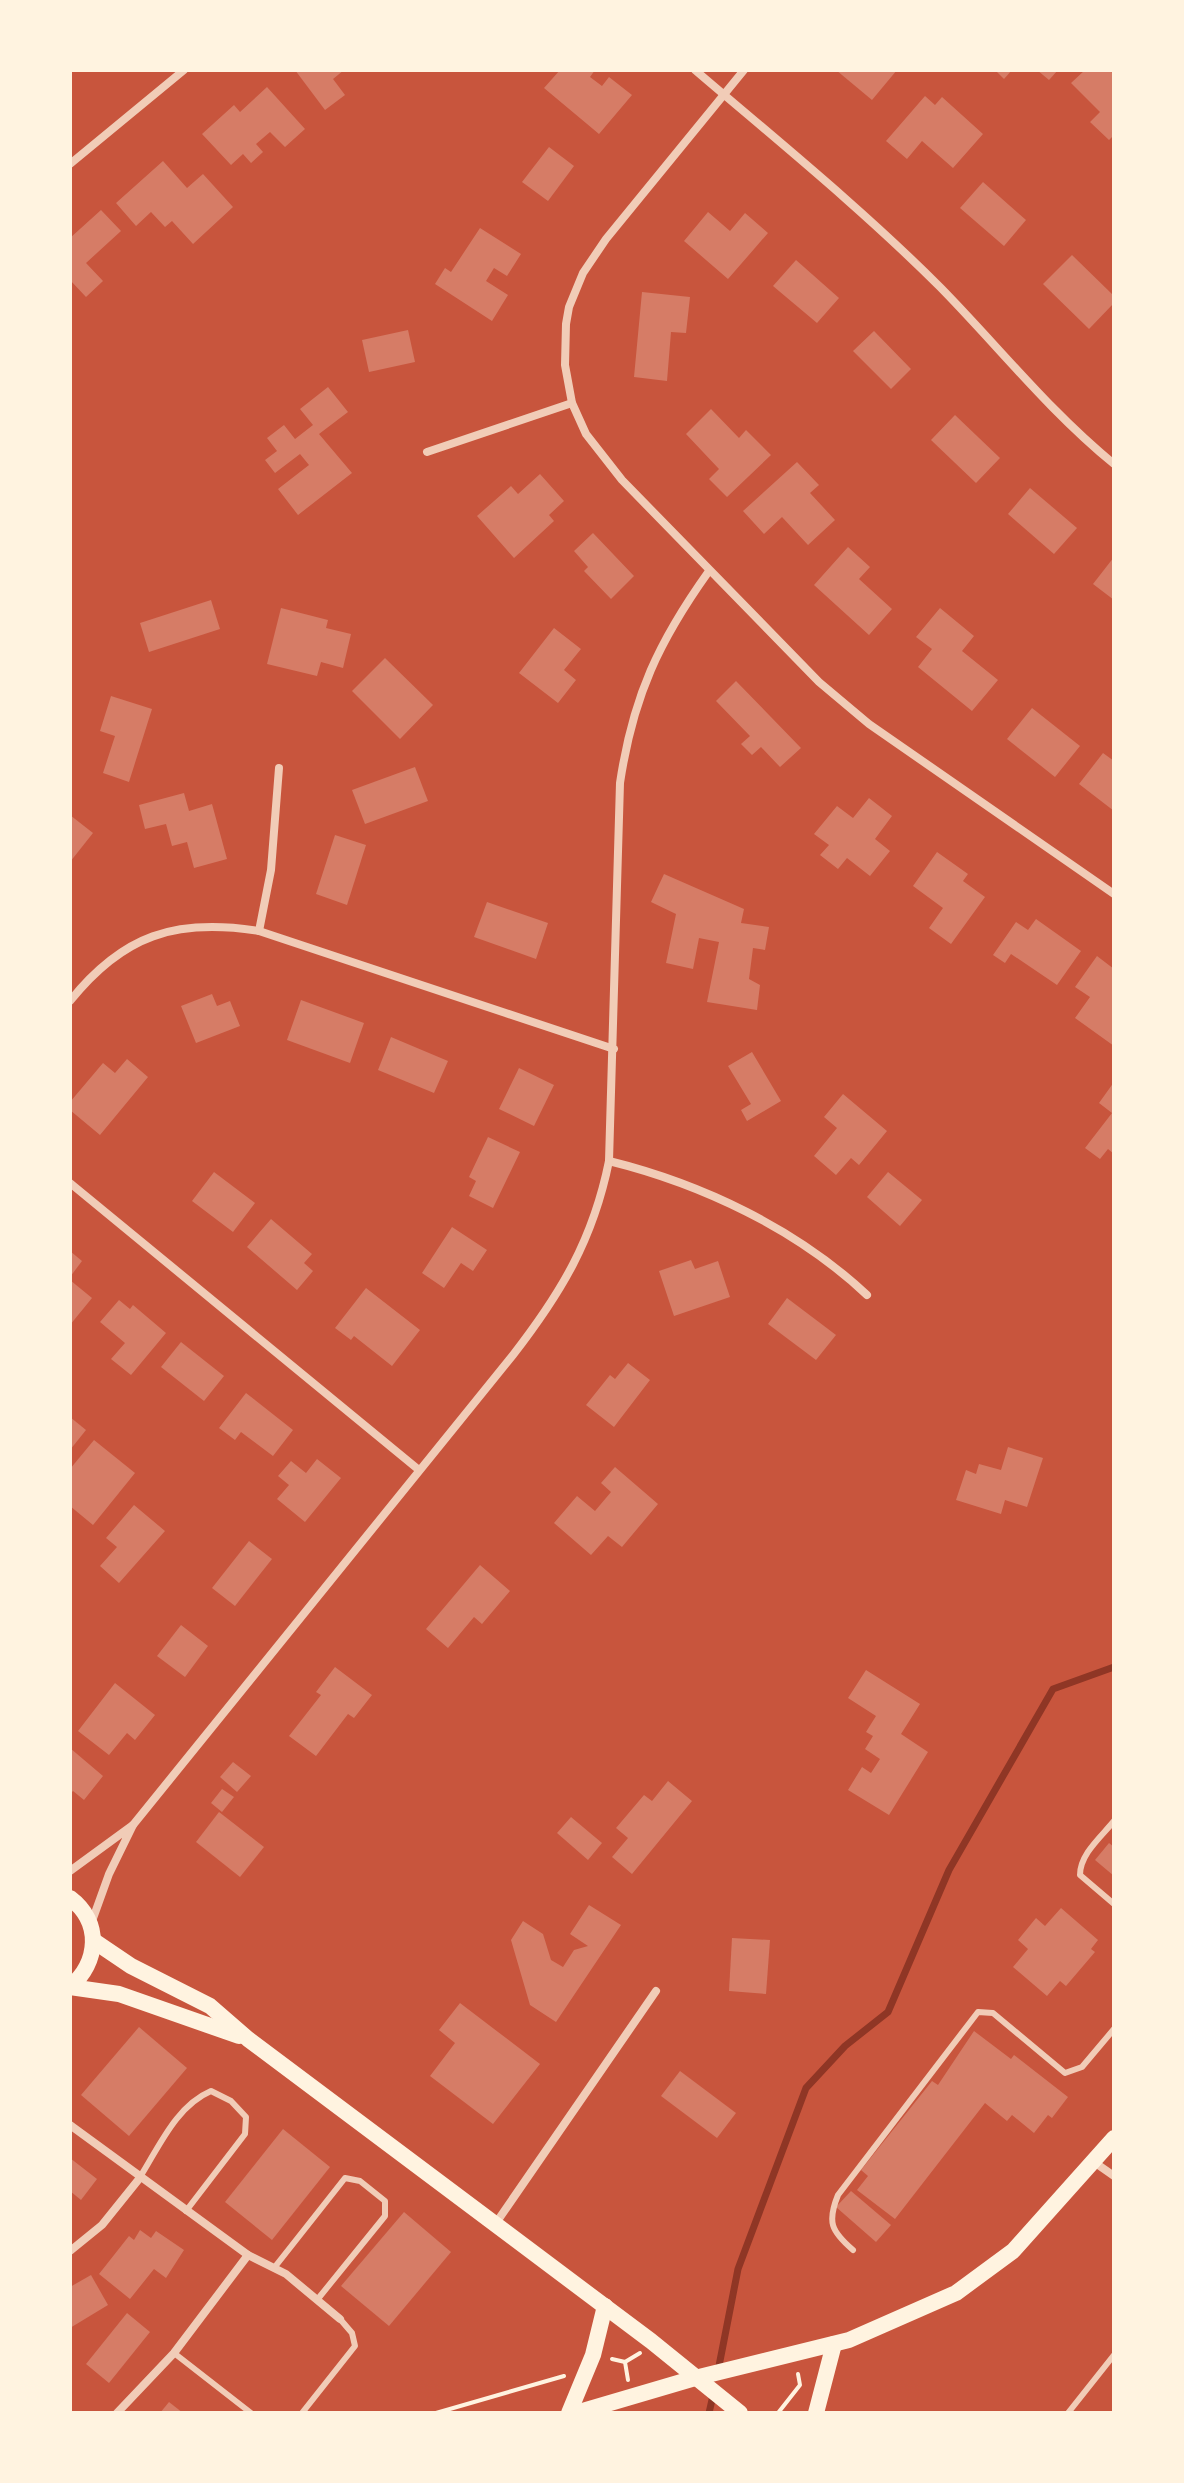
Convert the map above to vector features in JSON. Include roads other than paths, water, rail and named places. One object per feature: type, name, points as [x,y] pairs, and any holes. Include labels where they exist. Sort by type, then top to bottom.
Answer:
[{"type":"main road","points":[[70,1898],[92,1933],[131,1966],[210,2006],[248,2039],[496,2223],[740,2413]]},
{"type":"main road","points":[[70,1987],[89,1963],[92,1933]]},
{"type":"main road","points":[[70,1987],[119,1994],[248,2039]]},
{"type":"main road","points":[[576,2413],[691,2377],[834,2344],[956,2293],[1013,2251],[1114,2138]]},
{"type":"main road","points":[[569,2413],[593,2355],[605,2306]]},
{"type":"main road","points":[[809,2409],[834,2344]]},
{"type":"street","points":[[70,164],[184,70]]},
{"type":"street","points":[[695,70],[851,201],[942,290],[1025,380],[1114,464]]},
{"type":"street","points":[[744,70],[606,239],[583,273],[569,307],[566,324],[565,365],[572,403],[603,459],[808,671],[869,724],[1114,894]]},
{"type":"street","points":[[427,452],[572,403]]},
{"type":"street","points":[[92,1933],[109,1874],[133,1825],[557,1298],[579,1252],[609,1161],[620,783],[626,740],[645,676],[709,571]]},
{"type":"street","points":[[259,931],[271,870],[279,768]]},
{"type":"street","points":[[70,1001],[96,972],[138,939],[186,928],[232,927],[259,931],[614,1049]]},
{"type":"street","points":[[609,1161],[660,1176],[727,1204],[801,1241],[833,1264],[867,1295]]},
{"type":"street","points":[[70,1183],[419,1470]]},
{"type":"street","points":[[70,1871],[133,1825]]},
{"type":"street","points":[[496,2223],[656,1991]]},
{"type":"street","points":[[70,2125],[139,2179],[248,2255],[274,2268],[340,2319]]},
{"type":"street","points":[[1094,2162],[1114,2176]]},
{"type":"street","points":[[70,2251],[102,2225],[139,2179]]},
{"type":"street","points":[[117,2413],[174,2353],[248,2255]]},
{"type":"lane","points":[[1114,1821],[1085,1857],[1080,1875],[1114,1904]]},
{"type":"lane","points":[[853,2250],[833,2232],[830,2216],[838,2195],[978,2012],[993,2013],[1065,2073],[1082,2067],[1114,2029]]},
{"type":"lane","points":[[139,2179],[178,2116],[196,2098],[211,2091],[231,2101],[246,2117],[245,2134],[186,2211]]},
{"type":"lane","points":[[274,2268],[345,2178],[360,2181],[385,2201],[387,2209],[317,2300]]},
{"type":"lane","points":[[302,2413],[355,2346],[352,2333],[340,2319]]},
{"type":"lane","points":[[174,2353],[251,2413]]},
{"type":"lane","points":[[1068,2413],[1114,2355]]},
{"type":"waterway","points":[[718,2371],[738,2269],[806,2088],[845,2046],[888,2012],[949,1870],[1053,1689],[1114,1667]]},
{"type":"waterway","points":[[709,2413],[714,2391]]}]
